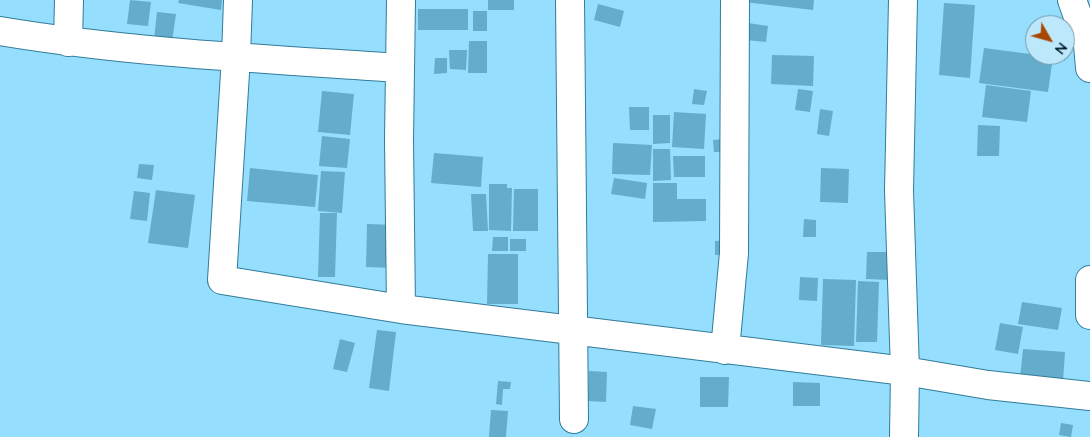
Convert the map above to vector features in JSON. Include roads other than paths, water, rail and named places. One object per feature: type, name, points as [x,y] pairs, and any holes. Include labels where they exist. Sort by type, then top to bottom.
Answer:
[{"type":"street","points":[[68,42],[69,0]]},
{"type":"street","points":[[238,0],[222,280],[402,309],[906,371],[988,384],[1090,396]]},
{"type":"street","points":[[401,0],[402,309]]},
{"type":"street","points":[[570,0],[574,419]]},
{"type":"street","points":[[725,350],[734,253],[736,0]]},
{"type":"street","points":[[903,0],[899,191],[906,371],[904,437]]},
{"type":"street","points":[[1072,0],[1088,45],[1090,68]]},
{"type":"street","points":[[0,32],[68,42],[236,57],[400,68]]},
{"type":"street","points":[[1090,280],[1090,315]]}]
